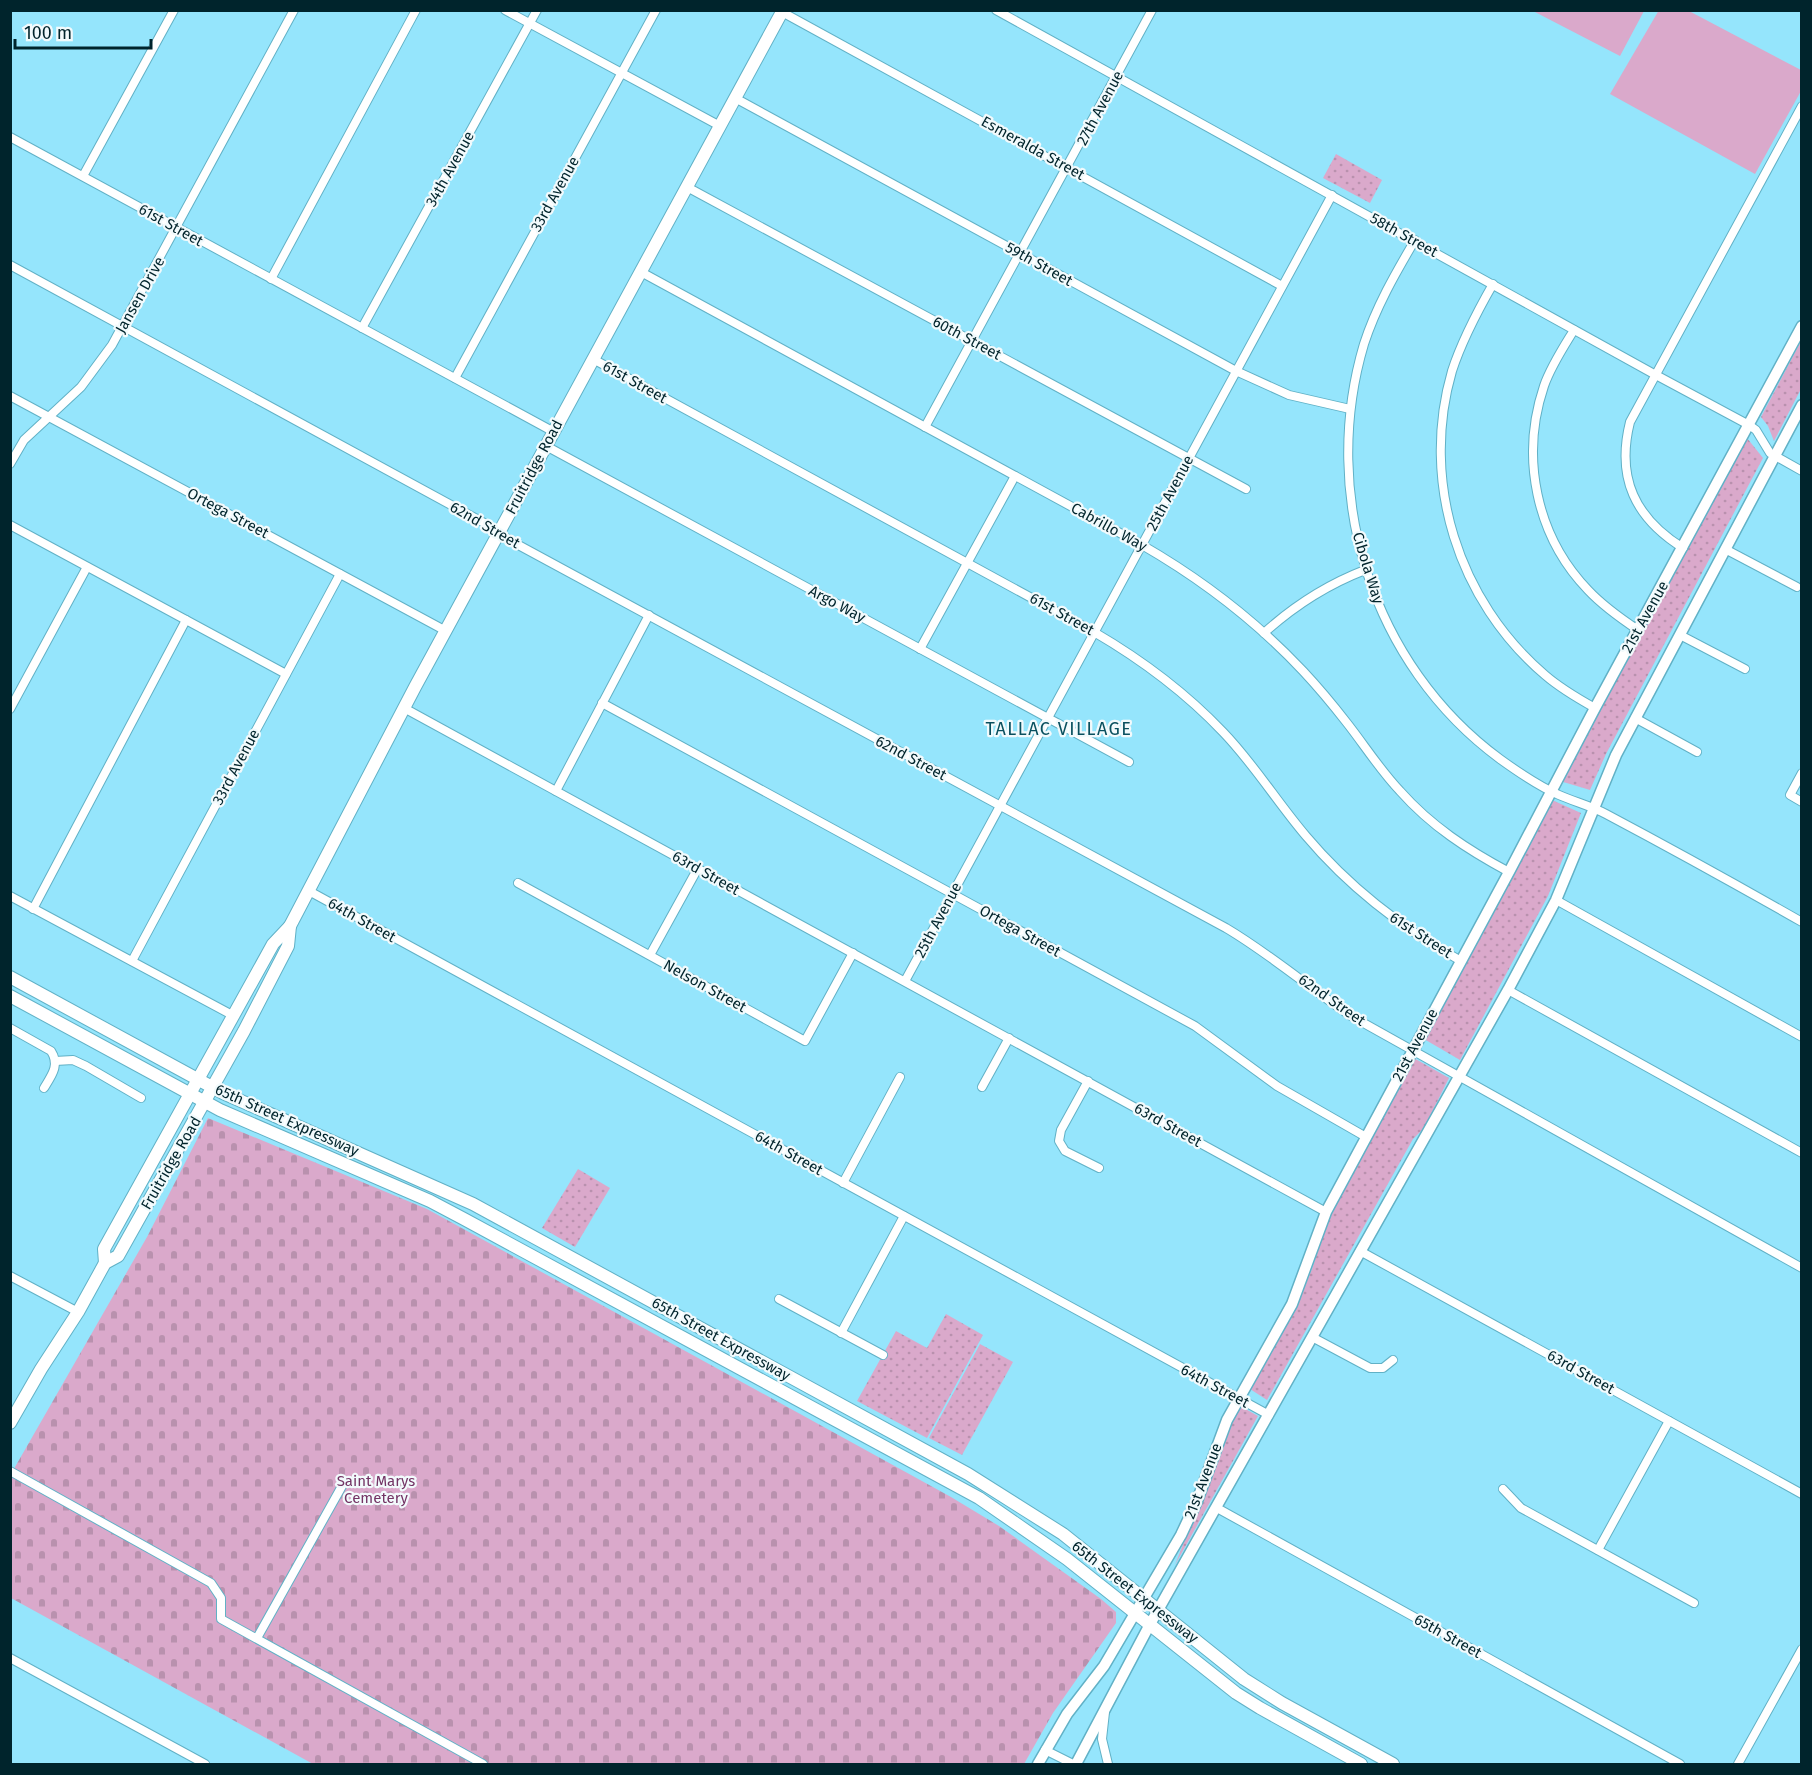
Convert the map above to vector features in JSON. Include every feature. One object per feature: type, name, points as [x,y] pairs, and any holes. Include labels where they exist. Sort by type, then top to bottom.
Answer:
[{"type":"main road","name":"Fruitridge Road","points":[[105,1263],[104,1249],[273,944],[290,926],[404,708],[782,11]]},
{"type":"main road","name":"Fruitridge Road","points":[[10,1424],[105,1263],[118,1256],[213,1088],[288,946],[290,926]]},
{"type":"main road","name":"65th Street Expressway","points":[[10,977],[213,1088],[473,1204],[947,1462],[994,1489],[1063,1534],[1244,1679],[1282,1703],[1393,1764]]},
{"type":"main road","name":"65th Street Expressway","points":[[10,996],[205,1102],[464,1219],[979,1498],[1067,1559],[1236,1693],[1361,1764]]},
{"type":"street","points":[[83,177],[174,10]]},
{"type":"street","name":"Jansen Drive","points":[[10,464],[24,440],[81,387],[96,369],[123,326],[294,10]]},
{"type":"street","points":[[271,279],[416,10]]},
{"type":"street","points":[[505,10],[720,126]]},
{"type":"street","name":"34th Avenue","points":[[362,328],[537,10]]},
{"type":"street","name":"33rd Avenue","points":[[455,378],[656,10]]},
{"type":"street","name":"58th Street","points":[[996,10],[1654,374],[1749,424],[1756,430],[1767,450],[1802,471]]},
{"type":"street","name":"27th Avenue","points":[[925,427],[1152,10]]},
{"type":"street","name":"Esmeralda Street","points":[[782,11],[1282,286]]},
{"type":"street","name":"59th Street","points":[[735,98],[1236,371],[1289,395],[1350,409]]},
{"type":"street","points":[[1683,548],[1664,536],[1644,515],[1631,490],[1625,466],[1626,437],[1630,422],[1654,374],[1802,106]]},
{"type":"street","name":"61st Street","points":[[10,137],[554,432]]},
{"type":"street","name":"60th Street","points":[[687,186],[1246,489]]},
{"type":"street","name":"25th Avenue","points":[[905,981],[1332,195]]},
{"type":"street","name":"Cibola Way","points":[[1415,240],[1376,312],[1358,369],[1350,409],[1349,488],[1356,535],[1365,570],[1380,609],[1397,642],[1416,672],[1453,718],[1498,758],[1550,791],[1595,808]]},
{"type":"street","name":"62nd Street","points":[[10,265],[1251,943],[1351,1016],[1802,1268]]},
{"type":"street","name":"Cabrillo Way","points":[[640,272],[1142,545],[1214,592],[1264,633],[1325,695],[1382,771],[1412,804],[1449,836],[1509,872]]},
{"type":"street","points":[[1493,284],[1461,347],[1446,395],[1441,471],[1449,521],[1467,573],[1481,600],[1507,637],[1546,676],[1595,708]]},
{"type":"street","name":"21st Avenue","points":[[1038,1764],[1067,1714],[1104,1666],[1181,1535],[1197,1501],[1216,1445],[1238,1399],[1292,1304],[1326,1212],[1509,872],[1550,791],[1802,326]]},
{"type":"street","points":[[1574,330],[1554,363],[1539,405],[1533,456],[1538,497],[1549,533],[1572,572],[1600,602],[1638,630]]},
{"type":"street","name":"61st Street","points":[[593,360],[1094,632],[1140,661],[1198,707],[1248,761],[1308,838],[1364,894],[1427,942],[1461,961]]},
{"type":"street","name":"Ortega Street","points":[[10,396],[446,631]]},
{"type":"street","name":"21st Avenue","points":[[1075,1764],[1105,1712],[1149,1626],[1509,990],[1556,900],[1616,755],[1802,405]]},
{"type":"street","name":"Argo Way","points":[[546,446],[1129,762]]},
{"type":"street","points":[[920,649],[1015,476]]},
{"type":"street","points":[[10,525],[286,674]]},
{"type":"street","points":[[1725,549],[1797,587]]},
{"type":"street","points":[[10,709],[87,567]]},
{"type":"street","points":[[1264,633],[1302,601],[1339,580],[1365,570]]},
{"type":"street","name":"33rd Avenue","points":[[132,962],[340,574]]},
{"type":"street","points":[[556,791],[649,615]]},
{"type":"street","points":[[33,909],[186,620]]},
{"type":"street","points":[[1680,635],[1745,669]]},
{"type":"street","name":"Ortega Street","points":[[602,703],[1195,1026],[1277,1086],[1366,1137]]},
{"type":"street","name":"63rd Street","points":[[404,708],[1326,1212]]},
{"type":"street","points":[[1635,718],[1697,752]]},
{"type":"street","points":[[1802,773],[1790,795],[1802,801]]},
{"type":"street","points":[[1595,808],[1802,922]]},
{"type":"street","points":[[650,956],[698,868]]},
{"type":"street","name":"Nelson Street","points":[[518,884],[806,1041],[853,953]]},
{"type":"street","name":"64th Street","points":[[309,891],[1269,1415]]},
{"type":"street","points":[[10,896],[234,1016]]},
{"type":"street","points":[[1556,900],[1802,1037]]},
{"type":"street","points":[[1509,990],[1802,1153]]},
{"type":"street","points":[[10,1028],[51,1051],[55,1061],[55,1070],[44,1088]]},
{"type":"street","points":[[982,1088],[1009,1038]]},
{"type":"street","points":[[55,1061],[73,1060],[141,1098]]},
{"type":"street","points":[[843,1183],[900,1077]]},
{"type":"street","points":[[1088,1082],[1061,1130],[1059,1141],[1065,1151],[1099,1168]]},
{"type":"street","points":[[842,1333],[904,1216]]},
{"type":"street","name":"63rd Street","points":[[1360,1251],[1802,1494]]},
{"type":"street","points":[[10,1276],[78,1312]]},
{"type":"street","points":[[779,1299],[883,1355]]},
{"type":"street","points":[[1312,1337],[1370,1368],[1383,1368],[1393,1359]]},
{"type":"street","points":[[1598,1550],[1669,1421]]},
{"type":"street","points":[[10,1471],[211,1583],[221,1598],[221,1619],[483,1764]]},
{"type":"street","points":[[256,1638],[342,1486]]},
{"type":"street","points":[[1503,1489],[1521,1508],[1694,1603]]},
{"type":"street","name":"65th Street","points":[[1217,1508],[1680,1764]]},
{"type":"street","points":[[1738,1764],[1802,1649]]},
{"type":"street","points":[[10,1658],[195,1762],[205,1764]]},
{"type":"street","points":[[1105,1712],[1102,1739],[1108,1764]]},
{"type":"street","points":[[1045,1750],[1075,1764]]},
{"type":"green space","points":[[1659,10],[1689,11],[1801,70],[1801,91],[1755,174],[1610,94]]},
{"type":"green space","points":[[1533,11],[1644,11],[1620,56]]},
{"type":"green space","points":[[1336,154],[1382,180],[1370,203],[1323,178]]},
{"type":"green space","points":[[1801,341],[1801,389],[1774,441],[1768,426],[1761,417]]},
{"type":"green space","points":[[1747,438],[1763,458],[1606,754],[1590,790],[1560,781]]},
{"type":"green space","points":[[1552,800],[1581,813],[1548,896],[1460,1060],[1424,1039]]},
{"type":"green space","points":[[1412,1057],[1449,1078],[1424,1128],[1413,1139],[1267,1400],[1250,1389],[1295,1307],[1312,1269],[1330,1214]]},
{"type":"green space","name":"Saint Marys Cemetery","points":[[208,1118],[427,1209],[951,1497],[999,1526],[1101,1599],[1116,1612],[1116,1623],[1053,1713],[1024,1764],[313,1764],[11,1598],[11,1474],[147,1237]]},
{"type":"green space","points":[[578,1169],[610,1188],[575,1247],[542,1228]]},
{"type":"green space","points":[[946,1314],[983,1335],[927,1438],[857,1401],[896,1331],[927,1348]]},
{"type":"green space","points":[[980,1344],[1013,1362],[962,1455],[929,1438]]},
{"type":"green space","points":[[1240,1406],[1258,1416],[1175,1565],[1230,1424]]},
{"type":"district","name":"TALLAC VILLAGE","points":[[1059,729]]}]
